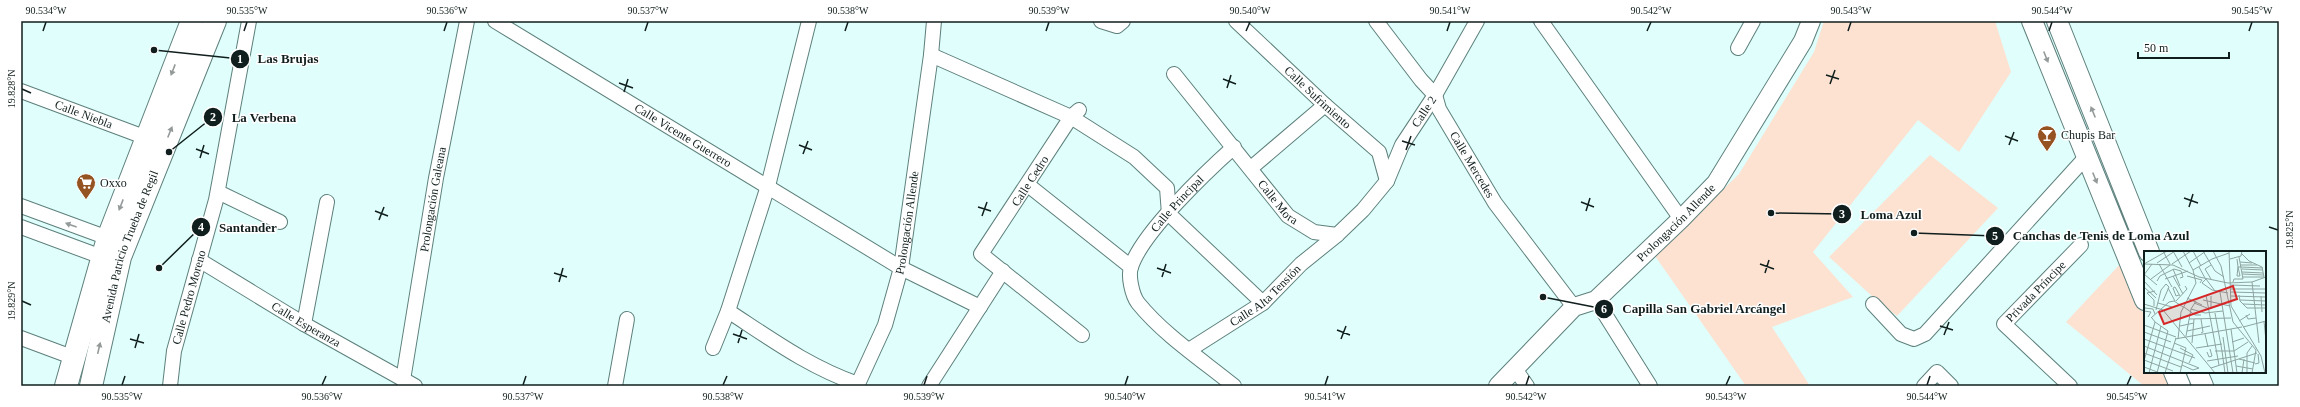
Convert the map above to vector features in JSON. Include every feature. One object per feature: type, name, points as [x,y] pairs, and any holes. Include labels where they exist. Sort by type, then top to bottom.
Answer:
[{"type":"main road","name":"Avenida Patricio Trueba de Regil","points":[[66,386],[72,357],[105,247],[192,21]]},
{"type":"main road","name":"Avenida Patricio Trueba de Regil","points":[[91,386],[120,257],[215,21]]},
{"type":"main road","points":[[2032,21],[2144,298]]},
{"type":"main road","points":[[2057,21],[2149,251]]},
{"type":"main road","points":[[2174,373],[2180,386]]},
{"type":"main road","points":[[2197,373],[2203,386]]},
{"type":"street","name":"Calle Pedro Moreno","points":[[170,386],[174,351],[218,192],[248,21]]},
{"type":"street","name":"Prolongación Galeana","points":[[409,383],[436,178],[467,21]]},
{"type":"street","name":"Calle Vicente Guerrero","points":[[495,21],[901,268],[980,306]]},
{"type":"street","points":[[712,348],[728,311],[768,186],[809,21]]},
{"type":"street","name":"Prolongación Allende","points":[[857,385],[885,325],[901,268],[931,55],[934,21]]},
{"type":"street","points":[[1101,21],[1116,26],[1123,21]]},
{"type":"street","name":"Calle Sufrimiento","points":[[1236,21],[1325,105],[1380,152],[1386,181]]},
{"type":"street","name":"Calle Mercedes","points":[[1376,21],[1421,80],[1435,95],[1439,109],[1495,203],[1574,307]]},
{"type":"street","name":"Calle 2","points":[[1337,235],[1363,210],[1386,181],[1402,145],[1435,95],[1477,21]]},
{"type":"street","points":[[1541,21],[1681,219]]},
{"type":"street","points":[[1738,48],[1753,21]]},
{"type":"street","name":"Prolongación Allende","points":[[1498,386],[1574,307],[1596,300],[1681,219],[1716,183],[1803,41],[1811,21]]},
{"type":"street","points":[[931,55],[1075,114],[1134,157],[1167,188],[1169,214],[1263,303]]},
{"type":"street","name":"Calle Mora","points":[[1174,74],[1288,216],[1314,232],[1337,235]]},
{"type":"street","name":"Calle Niebla","points":[[21,91],[147,138]]},
{"type":"street","points":[[1251,168],[1325,105]]},
{"type":"street","name":"Calle Cedro","points":[[1003,271],[981,254],[1075,114]]},
{"type":"street","name":"Calle Principal","points":[[1131,267],[1135,254],[1169,214],[1204,174],[1234,147]]},
{"type":"street","points":[[1873,304],[1901,334],[1914,339],[1925,334],[2087,156]]},
{"type":"street","points":[[1028,184],[1131,267],[1129,274],[1137,301],[1164,329],[1234,386]]},
{"type":"street","points":[[218,192],[280,222]]},
{"type":"street","points":[[304,324],[327,202]]},
{"type":"street","points":[[21,206],[105,247]]},
{"type":"street","points":[[21,227],[105,247]]},
{"type":"street","name":"Calle Alta Tensión","points":[[1189,350],[1263,303],[1301,264],[1337,235]]},
{"type":"street","name":"Privada Príncipe","points":[[2070,386],[2004,324],[2080,245]]},
{"type":"street","name":"Calle Esperanza","points":[[199,260],[304,324],[409,383]]},
{"type":"street","points":[[929,386],[1003,271],[1082,335]]},
{"type":"street","points":[[1596,300],[1650,386]]},
{"type":"street","points":[[728,311],[796,356],[827,373],[857,385]]},
{"type":"street","points":[[615,386],[627,319]]},
{"type":"street","points":[[21,338],[72,357]]},
{"type":"street","points":[[1515,368],[1527,386]]},
{"type":"street","points":[[1924,386],[1937,372],[1951,386]]},
{"type":"shaded area","points":[[1824,21],[1995,21],[2011,72],[1959,152],[1918,120],[1813,252],[1853,297],[1772,327],[1810,386],[1746,386],[1655,256],[1739,174],[1814,52]]},
{"type":"shaded area","points":[[1930,155],[1998,208],[1897,316],[1829,257]]},
{"type":"shaded area","points":[[2122,262],[2144,316],[2144,373],[2167,373],[2173,386],[2144,386],[2066,322]]},
{"type":"place","name":"Las Brujas","points":[[154,50]]},
{"type":"place","name":"La Verbena","points":[[169,152]]},
{"type":"place","name":"Chupis Bar","points":[[2047,152]]},
{"type":"place","name":"Oxxo","points":[[86,200]]},
{"type":"place","name":"Loma Azul","points":[[1771,213]]},
{"type":"place","name":"Canchas de Tenis de Loma Azul","points":[[1914,233]]},
{"type":"place","name":"Santander","points":[[159,268]]},
{"type":"place","name":"Capilla San Gabriel Arcángel","points":[[1543,297]]}]
